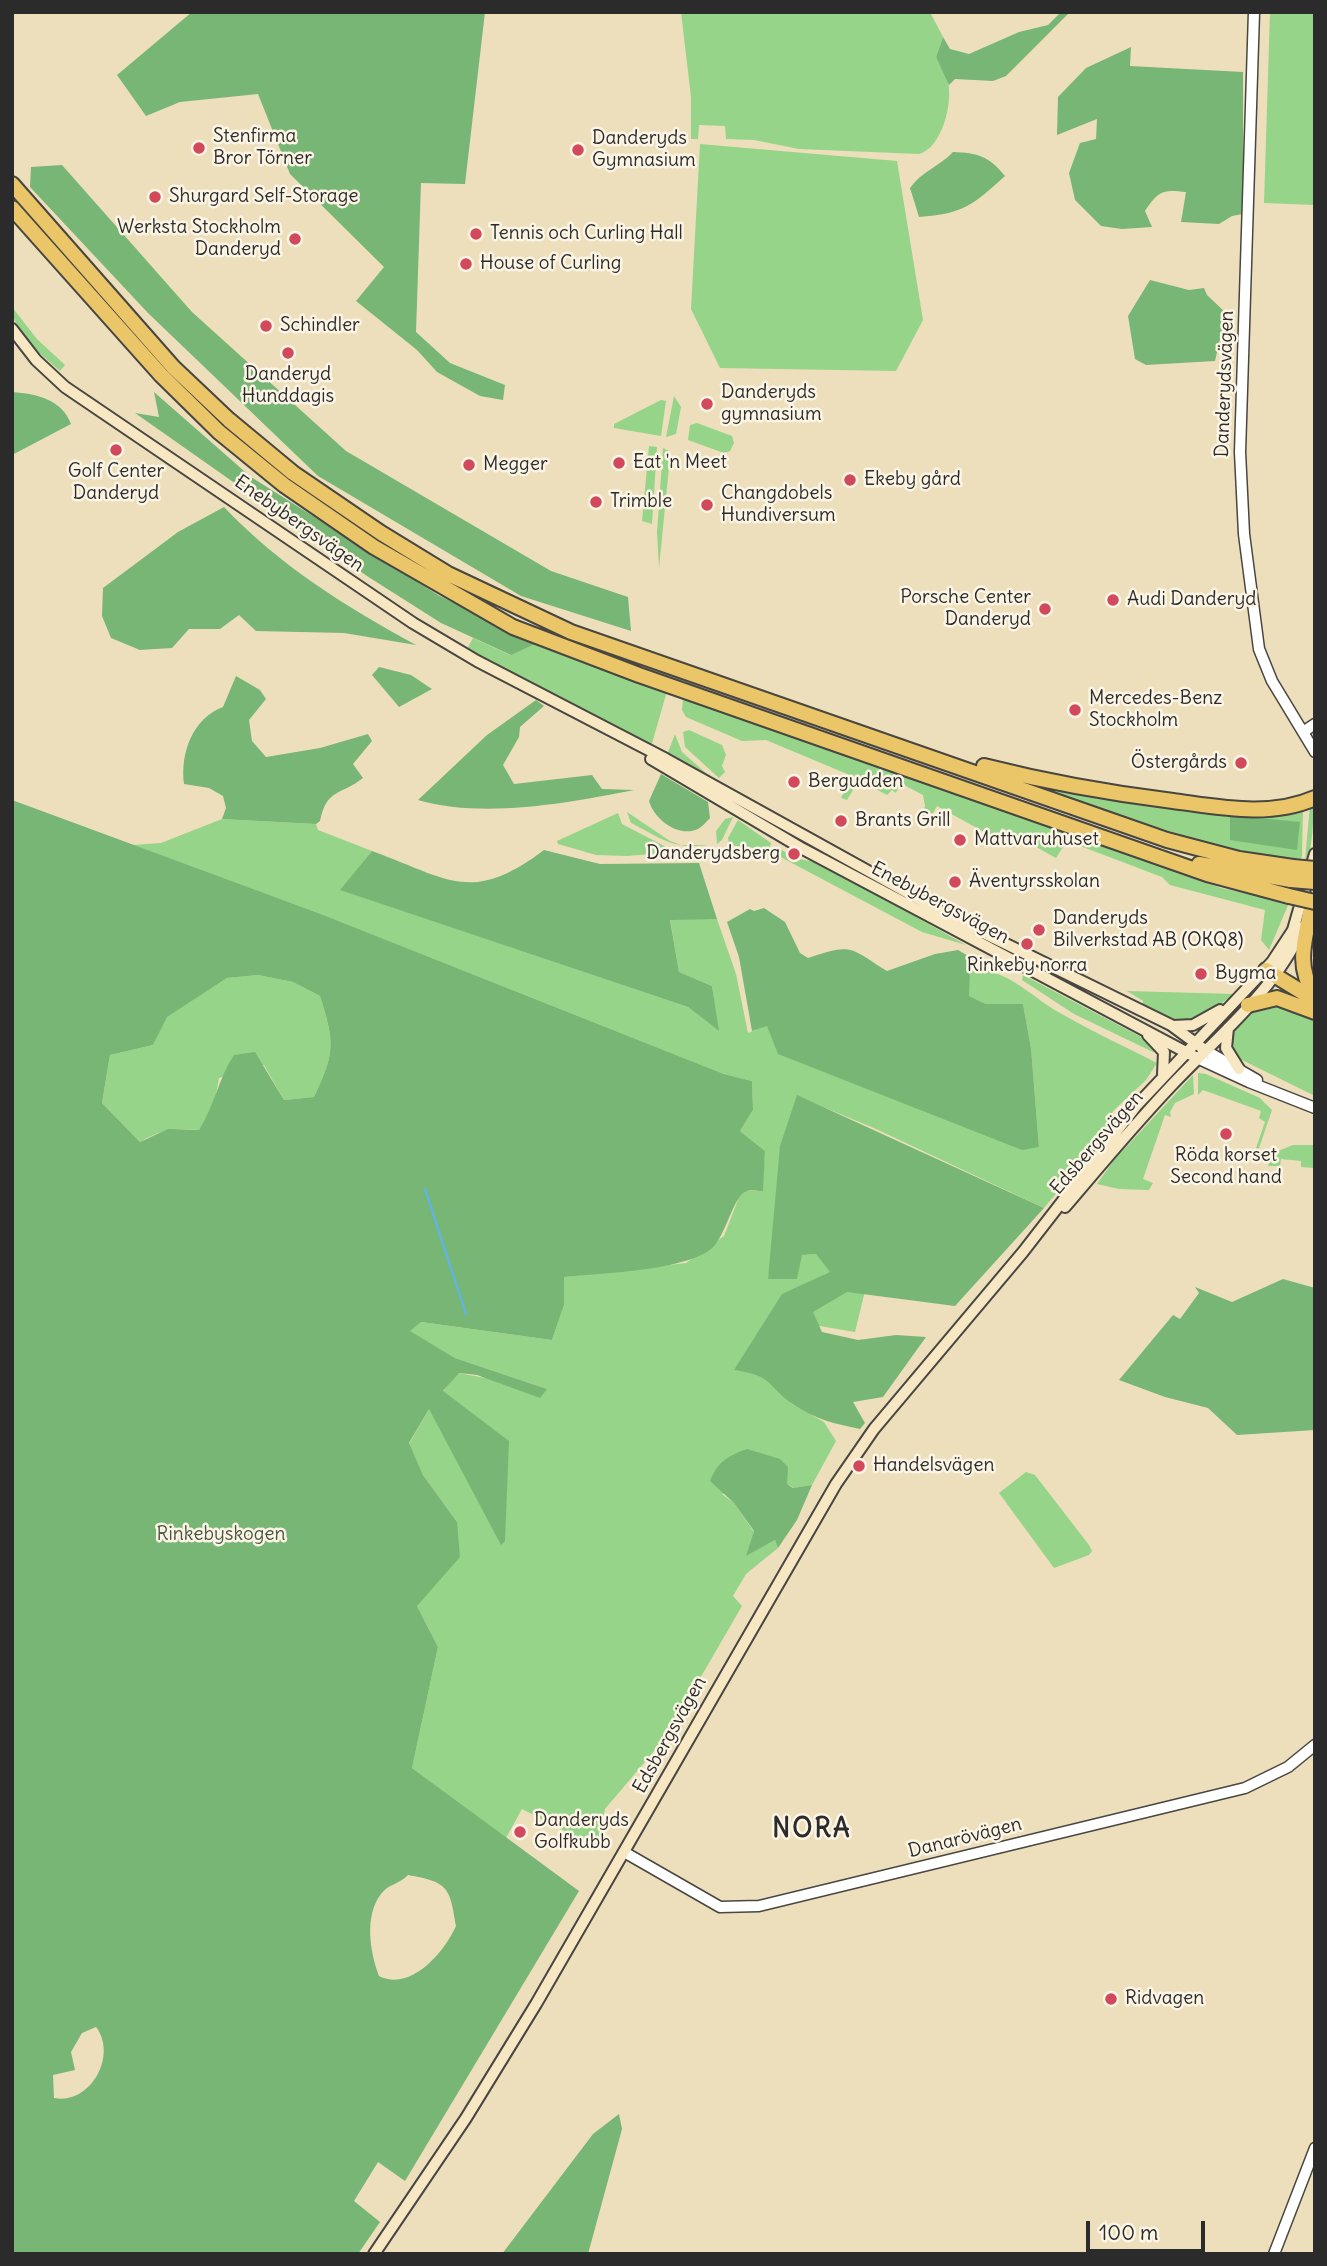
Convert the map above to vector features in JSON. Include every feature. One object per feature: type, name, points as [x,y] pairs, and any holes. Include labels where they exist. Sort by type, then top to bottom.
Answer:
[{"type":"highway","points":[[12,184],[173,367],[229,420],[293,473],[381,533],[448,574],[571,632],[955,759],[1085,790],[1263,810],[1290,806],[1315,798]]},
{"type":"highway","points":[[12,208],[161,375],[219,432],[284,485],[374,547],[513,627],[639,675],[1207,874],[1314,902],[1302,965],[1313,1004]]},
{"type":"highway","points":[[673,666],[1167,840],[1315,882]]},
{"type":"highway","points":[[1160,857],[1292,874],[1315,869]]},
{"type":"highway","points":[[1268,975],[1313,1004]]},
{"type":"highway","points":[[1245,1000],[1277,998],[1313,1004]]},
{"type":"main road","name":"Enebybergsvägen","points":[[12,328],[36,360],[65,387],[371,596],[477,661],[1101,1007],[1136,1025],[1190,1046]]},
{"type":"main road","points":[[1268,975],[1293,930],[1315,854]]},
{"type":"main road","points":[[1190,1046],[1245,1000],[1290,954],[1314,902]]},
{"type":"main road","name":"Enebybergsvägen","points":[[950,923],[1171,1026],[1201,1054]]},
{"type":"main road","points":[[1101,1007],[1107,995]]},
{"type":"main road","points":[[1171,1026],[1196,1024],[1245,1000]]},
{"type":"main road","points":[[1201,1054],[1229,1026],[1245,1000]]},
{"type":"main road","points":[[1136,1025],[1164,1052],[1163,1074]]},
{"type":"main road","points":[[1229,1026],[1225,1044],[1238,1069]]},
{"type":"main road","name":"Edsbergsvägen","points":[[1023,1252],[1163,1074],[1190,1046]]},
{"type":"main road","name":"Edsbergsvägen","points":[[374,2254],[466,2118],[624,1852],[836,1484],[874,1429],[1023,1252],[1201,1054]]},
{"type":"street","name":"Danderydsvägen","points":[[1254,12],[1240,452],[1242,513],[1259,649],[1272,681],[1311,744]]},
{"type":"street","points":[[1311,744],[1315,724]]},
{"type":"street","name":"Enebybergsvägen","points":[[1201,1054],[1238,1069],[1288,1097]]},
{"type":"street","name":"Enebybergsvägen","points":[[1201,1054],[1315,1108]]},
{"type":"street","name":"Danarövägen","points":[[624,1852],[720,1907],[759,1906],[1245,1788],[1287,1767],[1315,1745]]},
{"type":"street","points":[[1273,2254],[1315,2148]]},
{"type":"green space","points":[[192,12],[485,12],[465,184],[421,183],[416,332],[450,363],[505,385],[503,400],[480,396],[437,372],[417,350],[356,301],[384,267],[290,174],[258,94],[180,102],[146,116],[117,75]]},
{"type":"green space","points":[[681,12],[930,12],[943,37],[936,57],[947,79],[949,91],[947,112],[940,134],[927,150],[919,154],[799,149],[754,140],[726,139],[725,126],[699,125],[698,139],[691,139],[691,97]]},
{"type":"green space","points":[[1061,12],[1070,12],[1006,76],[993,81],[955,79],[949,85],[936,57],[943,37],[950,49],[969,54],[1019,32],[1048,25]]},
{"type":"green space","points":[[1270,12],[1315,12],[1315,205],[1264,203]]},
{"type":"green space","points":[[1131,47],[1130,66],[1243,72],[1243,214],[1232,216],[1219,224],[1181,222],[1186,192],[1166,191],[1158,195],[1145,211],[1152,227],[1122,229],[1101,226],[1075,200],[1069,173],[1080,143],[1096,139],[1097,119],[1057,135],[1058,97],[1086,68]]},
{"type":"green space","points":[[700,144],[897,161],[923,320],[896,371],[720,368],[691,309]]},
{"type":"green space","points":[[953,152],[982,157],[994,164],[1005,176],[967,206],[946,213],[919,217],[910,188]]},
{"type":"green space","points":[[62,165],[192,312],[346,451],[551,571],[628,597],[631,631],[521,596],[318,476],[148,313],[30,187],[31,167]]},
{"type":"green space","points":[[1150,280],[1189,290],[1204,288],[1207,295],[1226,313],[1215,361],[1146,365],[1135,359],[1128,316]]},
{"type":"green space","points":[[12,307],[37,339],[65,365],[60,371],[22,334],[13,316]]},
{"type":"green space","points":[[13,392],[39,396],[55,403],[71,424],[12,455]]},
{"type":"green space","points":[[154,392],[251,477],[438,595],[535,644],[511,655],[441,623],[367,576],[135,413],[159,417]]},
{"type":"green space","points":[[674,396],[681,407],[676,434],[666,437]]},
{"type":"green space","points":[[661,400],[666,401],[661,436],[614,428],[614,424]]},
{"type":"green space","points":[[697,423],[732,436],[734,443],[730,451],[724,453],[688,440],[690,425]]},
{"type":"green space","points":[[649,446],[657,447],[652,524],[642,521]]},
{"type":"green space","points":[[663,448],[669,451],[670,457],[659,568],[657,532]]},
{"type":"green space","points":[[224,507],[290,566],[364,616],[416,645],[344,633],[256,631],[239,615],[220,629],[189,629],[172,648],[140,650],[111,638],[102,616],[103,588],[178,532]]},
{"type":"green space","points":[[473,638],[510,655],[535,644],[667,691],[651,747],[467,649]]},
{"type":"green space","points":[[379,667],[411,675],[432,689],[399,707],[372,675]]},
{"type":"green space","points":[[236,676],[260,690],[266,699],[249,720],[252,741],[266,757],[320,748],[368,734],[372,741],[353,764],[363,778],[331,798],[316,824],[222,819],[226,808],[223,796],[209,788],[184,784],[184,760],[191,738],[204,719],[223,707]]},
{"type":"green space","points":[[683,698],[1071,832],[1221,888],[1289,903],[1269,950],[1261,940],[1265,910],[1170,885],[1162,877],[1067,841],[1056,858],[1002,828],[993,843],[984,837],[986,833],[937,806],[927,825],[918,821],[925,806],[923,795],[900,783],[896,793],[892,790],[887,795],[859,780],[847,800],[841,798],[852,776],[766,740],[742,741],[686,717],[682,710]]},
{"type":"green space","points":[[536,700],[544,706],[520,727],[519,737],[503,765],[514,784],[592,775],[602,789],[634,790],[554,804],[498,809],[443,806],[418,800],[487,735]]},
{"type":"green space","points":[[689,730],[722,745],[726,755],[722,766],[725,772],[719,778],[685,747],[683,732]]},
{"type":"green space","points":[[675,734],[682,752],[715,781],[667,755]]},
{"type":"green space","points":[[661,774],[708,802],[710,818],[700,828],[690,831],[675,829],[656,814],[649,801]]},
{"type":"green space","points":[[1036,785],[1158,806],[1303,808],[1302,856],[1300,861],[1211,845],[1035,787]]},
{"type":"green space","name":"Rinkebyskogen","points":[[12,800],[321,914],[724,1074],[752,1081],[753,1110],[740,1131],[765,1151],[763,1191],[742,1194],[711,1249],[681,1262],[662,1266],[564,1277],[564,1305],[552,1340],[421,1322],[410,1331],[455,1358],[547,1389],[540,1398],[477,1375],[459,1373],[443,1391],[509,1441],[505,1541],[501,1545],[429,1409],[409,1443],[423,1475],[457,1522],[460,1557],[417,1606],[438,1647],[412,1768],[579,1891],[405,2181],[378,2162],[354,2201],[380,2222],[358,2254],[12,2254]],"holes":[[[258,975],[293,982],[320,996],[328,1025],[330,1048],[326,1069],[314,1097],[284,1100],[255,1052],[234,1055],[199,1130],[168,1129],[140,1142],[102,1103],[110,1055],[153,1045],[167,1017],[227,978]],[[408,1875],[432,1880],[445,1888],[452,1903],[456,1926],[451,1937],[425,1967],[402,1979],[391,1980],[379,1976],[373,1956],[370,1934],[372,1913],[381,1894]],[[96,2027],[102,2039],[104,2051],[97,2076],[79,2094],[54,2098],[53,2075],[75,2070],[71,2052],[82,2033]]]},
{"type":"green space","points":[[1314,803],[1312,839],[1306,873],[1297,907],[1283,940],[1305,860],[1310,805]]},
{"type":"green space","points":[[627,812],[670,841],[681,845],[708,845],[685,846],[668,842],[631,823]]},
{"type":"green space","points":[[618,813],[622,824],[670,849],[711,850],[697,857],[652,854],[596,855],[558,844],[557,841]]},
{"type":"green space","points":[[1230,815],[1300,822],[1297,850],[1230,840]]},
{"type":"green space","points":[[733,817],[722,840],[717,844],[716,831],[725,819]]},
{"type":"green space","points":[[222,819],[316,824],[318,830],[372,851],[341,890],[688,1007],[718,1030],[712,986],[679,972],[670,919],[717,919],[736,974],[748,1033],[767,1025],[1039,1147],[1031,1048],[1023,1004],[986,1004],[969,996],[969,968],[1007,978],[1060,1013],[1157,1063],[1146,1080],[1113,1111],[1095,1147],[1044,1208],[876,1129],[797,1096],[768,1279],[801,1255],[816,1254],[831,1272],[823,1275],[867,1283],[855,1332],[808,1324],[735,1370],[760,1374],[792,1404],[824,1422],[836,1441],[812,1485],[794,1488],[787,1484],[722,1494],[734,1503],[754,1532],[747,1555],[775,1540],[778,1548],[746,1574],[733,1596],[742,1606],[666,1737],[605,1809],[596,1851],[558,1827],[522,1809],[506,1838],[412,1768],[438,1647],[417,1606],[457,1522],[423,1475],[409,1444],[429,1409],[458,1373],[547,1389],[455,1358],[409,1331],[421,1322],[552,1340],[564,1305],[564,1277],[686,1263],[724,1236],[739,1197],[746,1191],[762,1191],[765,1151],[740,1131],[753,1110],[752,1081],[724,1074],[321,914],[133,845],[161,843]]},
{"type":"green space","points":[[738,820],[771,843],[769,850],[729,845],[728,838]]},
{"type":"green space","points":[[776,846],[794,858],[815,862],[966,945],[922,932],[773,853]]},
{"type":"green space","points":[[544,850],[600,864],[699,863],[717,919],[670,920],[679,972],[712,986],[719,1031],[688,1007],[340,890],[372,851],[441,877],[460,882],[478,882],[519,867]]},
{"type":"green space","points":[[764,908],[785,922],[800,953],[808,958],[834,950],[850,950],[887,971],[935,954],[958,950],[991,969],[970,968],[969,996],[986,1004],[1023,1004],[1031,1048],[1039,1147],[1022,1150],[778,1054],[767,1026],[752,1031],[739,957],[727,922],[750,909],[754,911]]},
{"type":"green space","points":[[258,975],[293,982],[320,996],[328,1025],[330,1048],[326,1069],[314,1097],[284,1100],[264,1065],[219,1078],[214,1106],[199,1130],[168,1131],[140,1142],[102,1103],[110,1055],[153,1045],[166,1017],[227,978]]},
{"type":"green space","points":[[1023,975],[1149,1041],[1159,1052],[1153,1052],[1074,1014],[1022,980]]},
{"type":"green space","points":[[1127,991],[1234,994],[1200,1017],[1182,1021],[1142,1008],[1143,1001]]},
{"type":"green space","points":[[1263,1005],[1294,1010],[1315,1021],[1315,1096],[1240,1059],[1233,1051],[1230,1043],[1234,1028],[1247,1015]]},
{"type":"green space","points":[[1198,1073],[1260,1098],[1272,1110],[1257,1154],[1251,1152],[1255,1151],[1265,1122],[1259,1118],[1261,1111],[1203,1090],[1198,1095]]},
{"type":"green space","points":[[1193,1075],[1194,1094],[1175,1103],[1170,1112],[1171,1117],[1165,1115],[1143,1179],[1153,1183],[1149,1190],[1119,1189],[1097,1184],[1114,1160]]},
{"type":"green space","points":[[797,1095],[1044,1208],[955,1306],[847,1292],[813,1312],[822,1332],[858,1340],[896,1335],[926,1337],[883,1397],[853,1402],[865,1423],[860,1429],[810,1414],[794,1405],[763,1378],[734,1370],[782,1294],[830,1272],[816,1254],[802,1255],[797,1279],[768,1279],[780,1146]]},
{"type":"green space","points":[[1293,1145],[1315,1145],[1315,1168],[1301,1167],[1301,1161],[1281,1159],[1280,1166],[1268,1166],[1273,1153]]},
{"type":"green space","points":[[1283,1279],[1315,1288],[1315,1430],[1237,1435],[1208,1408],[1165,1397],[1119,1380],[1173,1315],[1180,1319],[1199,1293],[1195,1287],[1232,1302]]},
{"type":"green space","points":[[747,1449],[780,1459],[788,1467],[787,1484],[793,1488],[812,1485],[797,1520],[778,1548],[775,1540],[746,1556],[754,1531],[734,1503],[710,1481],[724,1460]]},
{"type":"green space","points":[[1026,1472],[1035,1475],[1089,1545],[1092,1551],[1089,1555],[1054,1568],[999,1493]]},
{"type":"green space","points":[[619,2114],[622,2129],[588,2254],[502,2254],[593,2134]]},
{"type":"waterway","points":[[425,1189],[466,1314]]},
{"type":"place","name":"Stenfirma Bror Törner","points":[[199,148]]},
{"type":"place","name":"Danderyds Gymnasium","points":[[578,150]]},
{"type":"place","name":"Shurgard Self-Storage","points":[[155,197]]},
{"type":"place","name":"Tennis och Curling Hall","points":[[476,234]]},
{"type":"place","name":"Werksta Stockholm Danderyd","points":[[295,239]]},
{"type":"place","name":"House of Curling","points":[[466,264]]},
{"type":"place","name":"Schindler","points":[[266,326]]},
{"type":"place","name":"Danderyd Hunddagis","points":[[288,353]]},
{"type":"place","name":"Danderyds gymnasium","points":[[707,404]]},
{"type":"place","name":"Golf Center Danderyd","points":[[116,450]]},
{"type":"place","name":"Eat 'n Meet","points":[[619,463]]},
{"type":"place","name":"Megger","points":[[469,465]]},
{"type":"place","name":"Ekeby gård","points":[[850,480]]},
{"type":"place","name":"Trimble","points":[[596,502]]},
{"type":"place","name":"Changdobels Hundiversum","points":[[707,505]]},
{"type":"place","name":"Audi Danderyd","points":[[1113,600]]},
{"type":"place","name":"Porsche Center Danderyd","points":[[1045,609]]},
{"type":"place","name":"Mercedes-Benz Stockholm","points":[[1075,710]]},
{"type":"place","name":"Östergårds","points":[[1241,763]]},
{"type":"place","name":"Bergudden","points":[[794,782]]},
{"type":"place","name":"Brants Grill","points":[[841,821]]},
{"type":"place","name":"Mattvaruhuset","points":[[960,840]]},
{"type":"place","name":"Danderydsberg","points":[[794,854]]},
{"type":"place","name":"Äventyrsskolan","points":[[955,882]]},
{"type":"place","name":"Danderyds Bilverkstad AB (OKQ8)","points":[[1039,930]]},
{"type":"place","name":"Rinkeby norra","points":[[1027,944]]},
{"type":"place","name":"Bygma","points":[[1201,974]]},
{"type":"place","name":"Röda korset Second hand","points":[[1226,1134]]},
{"type":"place","name":"Handelsvägen","points":[[859,1466]]},
{"type":"place","name":"Danderyds Golfkubb","points":[[520,1832]]},
{"type":"place","name":"Ridvagen","points":[[1111,1999]]},
{"type":"district","name":"NORA","points":[[812,1830]]}]
